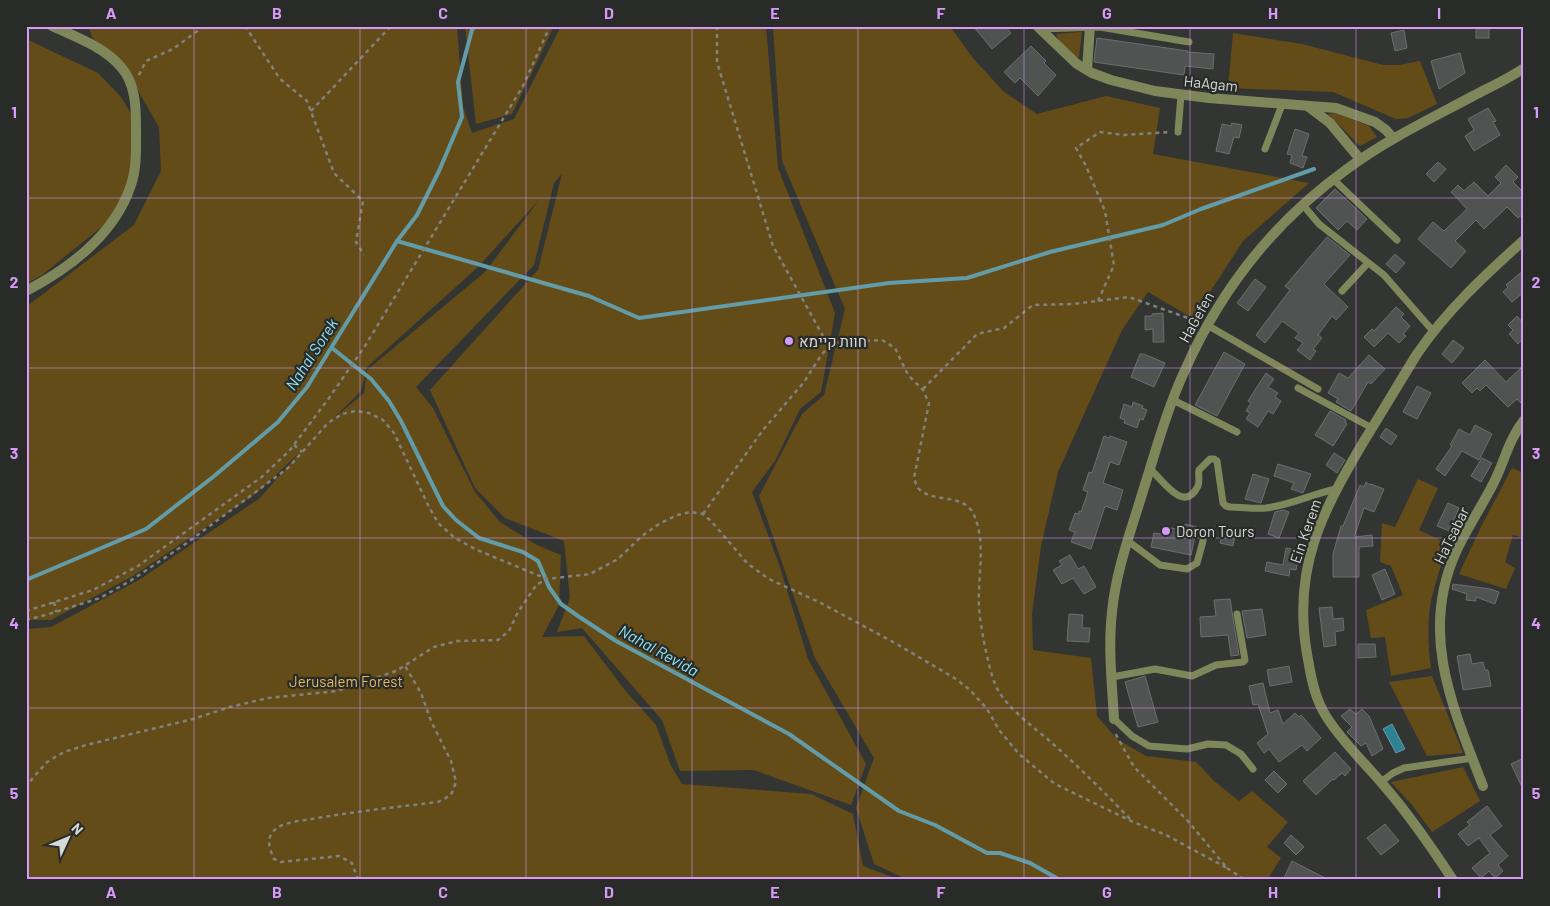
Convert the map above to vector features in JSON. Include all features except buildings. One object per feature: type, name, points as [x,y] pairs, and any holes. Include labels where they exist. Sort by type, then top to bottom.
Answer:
[{"type":"street","points":[[26,292],[72,264],[109,226],[124,204],[132,184],[136,157],[136,109],[132,87],[122,68],[108,56],[80,39],[52,26]]},
{"type":"street","points":[[1087,70],[1090,27]]},
{"type":"street","name":"HaAgam","points":[[1038,28],[1068,57],[1087,70],[1118,83],[1181,95],[1346,110],[1377,124],[1394,138]]},
{"type":"street","name":"HaGefen","points":[[1114,719],[1110,648],[1112,609],[1118,574],[1173,400],[1184,371],[1207,325],[1245,267],[1269,238],[1333,179],[1360,159],[1394,138],[1522,72]]},
{"type":"street","points":[[1309,107],[1330,123],[1360,159]]},
{"type":"street","name":"Ein Kerem","points":[[1453,880],[1420,831],[1381,782],[1339,735],[1324,713],[1314,688],[1304,638],[1303,603],[1306,569],[1321,520],[1336,489],[1417,354],[1433,331],[1468,293],[1524,240]]},
{"type":"street","name":"HaTsabar","points":[[1483,786],[1454,709],[1444,673],[1440,632],[1443,593],[1457,551],[1498,477],[1508,445],[1524,420]]},
{"type":"lane","points":[[1038,28],[1090,27],[1189,42]]},
{"type":"lane","points":[[1178,132],[1181,95]]},
{"type":"lane","points":[[1265,149],[1282,105]]},
{"type":"lane","points":[[1333,179],[1396,240]]},
{"type":"lane","points":[[1303,205],[1319,224],[1384,275],[1433,331]]},
{"type":"lane","points":[[1342,291],[1368,263]]},
{"type":"lane","points":[[1207,325],[1318,389]]},
{"type":"lane","points":[[1298,388],[1372,428]]},
{"type":"lane","points":[[1173,400],[1237,432]]},
{"type":"lane","points":[[1150,469],[1172,491],[1181,497],[1185,497],[1192,493],[1199,484],[1199,470],[1210,459],[1214,458],[1217,461],[1223,503],[1230,507],[1271,507],[1292,503],[1321,492],[1336,489]]},
{"type":"lane","points":[[1128,541],[1160,565],[1187,569],[1197,563],[1203,541]]},
{"type":"lane","points":[[1112,677],[1155,669],[1192,676],[1216,665],[1243,662],[1245,660],[1238,614]]},
{"type":"lane","points":[[1114,719],[1132,736],[1149,746],[1187,750],[1208,744],[1226,745],[1241,754],[1254,770]]},
{"type":"lane","points":[[1381,782],[1404,768],[1473,758]]},
{"type":"path","points":[[132,87],[146,61],[173,50],[204,26]]},
{"type":"path","points":[[245,26],[280,79],[307,101],[334,173],[363,201],[356,242],[364,255]]},
{"type":"path","points":[[311,111],[391,26]]},
{"type":"path","points":[[26,611],[93,590],[138,566],[264,476],[294,445],[365,346],[523,86],[550,26]]},
{"type":"path","points":[[717,26],[717,62],[773,246],[829,347]]},
{"type":"path","points":[[1098,301],[1114,265],[1105,210],[1076,148],[1100,132],[1124,136],[1178,132]]},
{"type":"path","points":[[923,390],[977,334],[1004,328],[1033,306],[1129,298],[1207,325]]},
{"type":"path","points":[[703,514],[763,430],[804,382],[822,354],[832,344],[882,340],[895,348],[908,375],[923,390],[929,403],[914,478],[919,489],[934,496],[955,500],[968,506],[974,514],[980,549],[978,596],[980,617],[992,678],[998,691],[1013,708],[1085,772],[1133,822]]},
{"type":"path","points":[[26,620],[100,598],[130,581],[241,504],[288,468],[328,423],[342,414],[355,412],[368,413],[383,420],[394,434],[438,523],[456,538],[477,550],[547,579]]},
{"type":"path","points":[[294,445],[302,452]]},
{"type":"path","points":[[26,788],[47,762],[64,752],[86,744],[193,719],[230,707],[268,698],[337,691],[396,671],[434,647],[457,641],[498,640],[508,632],[518,612],[537,584],[547,579],[590,574],[618,559],[642,536],[659,524],[676,515],[691,512],[703,514],[748,564],[769,579],[821,603],[956,679],[970,690],[986,709],[999,730],[1019,754],[1055,784],[1133,822],[1166,835],[1227,868],[1244,880]]},
{"type":"path","points":[[54,602],[56,612]]},
{"type":"path","points":[[358,880],[352,863],[339,856],[281,862],[274,859],[268,846],[269,838],[278,828],[292,823],[343,814],[438,802],[451,795],[456,782],[451,760],[431,721],[420,693],[404,666]]},
{"type":"path","points":[[1114,719],[1115,734],[1134,767],[1187,820],[1227,868]]},
{"type":"green space","name":"Jerusalem Forest","points":[[88,26],[457,26],[463,107],[472,133],[514,119],[561,26],[766,26],[778,168],[835,313],[821,392],[800,409],[775,461],[752,492],[780,567],[808,659],[866,764],[851,805],[754,770],[680,771],[662,720],[582,628],[557,632],[570,598],[564,541],[505,518],[475,488],[430,390],[538,270],[562,174],[554,183],[534,265],[416,387],[433,408],[475,492],[500,522],[537,545],[561,555],[559,605],[542,637],[584,636],[624,689],[656,725],[671,766],[682,784],[811,794],[853,814],[863,866],[900,880],[26,880],[26,629],[51,627],[139,580],[260,498],[300,452],[257,493],[133,576],[51,620],[26,620],[26,307],[134,225],[161,171],[159,127],[129,75],[92,37]],"holes":[[[539,200],[485,272],[367,370],[364,393],[333,419],[361,391],[367,367],[478,267]]]},
{"type":"green space","points":[[465,26],[554,26],[512,114],[476,124]]},
{"type":"green space","points":[[773,26],[950,26],[972,57],[1004,92],[1037,114],[1106,96],[1160,108],[1153,154],[1309,183],[1243,241],[1194,319],[1148,292],[1122,330],[1058,472],[1041,546],[1032,614],[1033,650],[1091,658],[1097,716],[1117,739],[1146,756],[1196,762],[1214,781],[1239,801],[1252,791],[1288,822],[1267,847],[1281,858],[1267,880],[908,880],[874,864],[856,808],[874,758],[815,658],[759,496],[802,414],[824,395],[845,309],[782,161]]},
{"type":"green space","points":[[1082,32],[1079,57],[1059,41],[1056,34]]},
{"type":"green space","points":[[1233,33],[1302,44],[1383,65],[1399,65],[1420,61],[1437,104],[1408,118],[1396,119],[1333,92],[1228,88]]},
{"type":"green space","points":[[26,39],[98,73],[121,97],[134,119],[138,155],[122,203],[104,225],[42,275],[26,284]]},
{"type":"green space","points":[[1335,113],[1369,126],[1377,137],[1360,146],[1328,114]]},
{"type":"green space","points":[[1512,468],[1524,473],[1524,538],[1513,535],[1505,562],[1515,568],[1506,589],[1459,574]]},
{"type":"green space","points":[[1418,479],[1438,488],[1419,530],[1448,544],[1431,601],[1428,634],[1431,668],[1391,676],[1385,637],[1371,638],[1366,610],[1403,595],[1391,566],[1380,562],[1382,523],[1395,527]]},
{"type":"green space","points":[[1432,676],[1463,753],[1427,756],[1389,682]]},
{"type":"green space","points":[[1463,767],[1480,801],[1432,832],[1413,806],[1391,782]]},
{"type":"water","points":[[1392,724],[1405,749],[1396,753],[1383,729]]},
{"type":"waterway","name":"Nahal Sorek","points":[[26,580],[146,529],[213,477],[278,422],[307,387],[397,241],[417,215],[439,171],[462,117],[458,82],[472,30],[475,26]]},
{"type":"waterway","points":[[397,241],[589,296],[639,318],[889,283],[967,278],[1050,252],[1163,225],[1201,209],[1314,169]]},
{"type":"waterway","name":"Nahal Revida","points":[[332,348],[371,379],[389,401],[401,421],[443,506],[456,520],[479,538],[523,552],[538,561],[549,587],[561,604],[616,641],[789,734],[899,811],[935,825],[987,853],[1000,853],[1030,863],[1060,880]]},
{"type":"place","name":"חוות קיימא","points":[[789,341]]},
{"type":"place","name":"Doron Tours","points":[[1166,531]]}]
